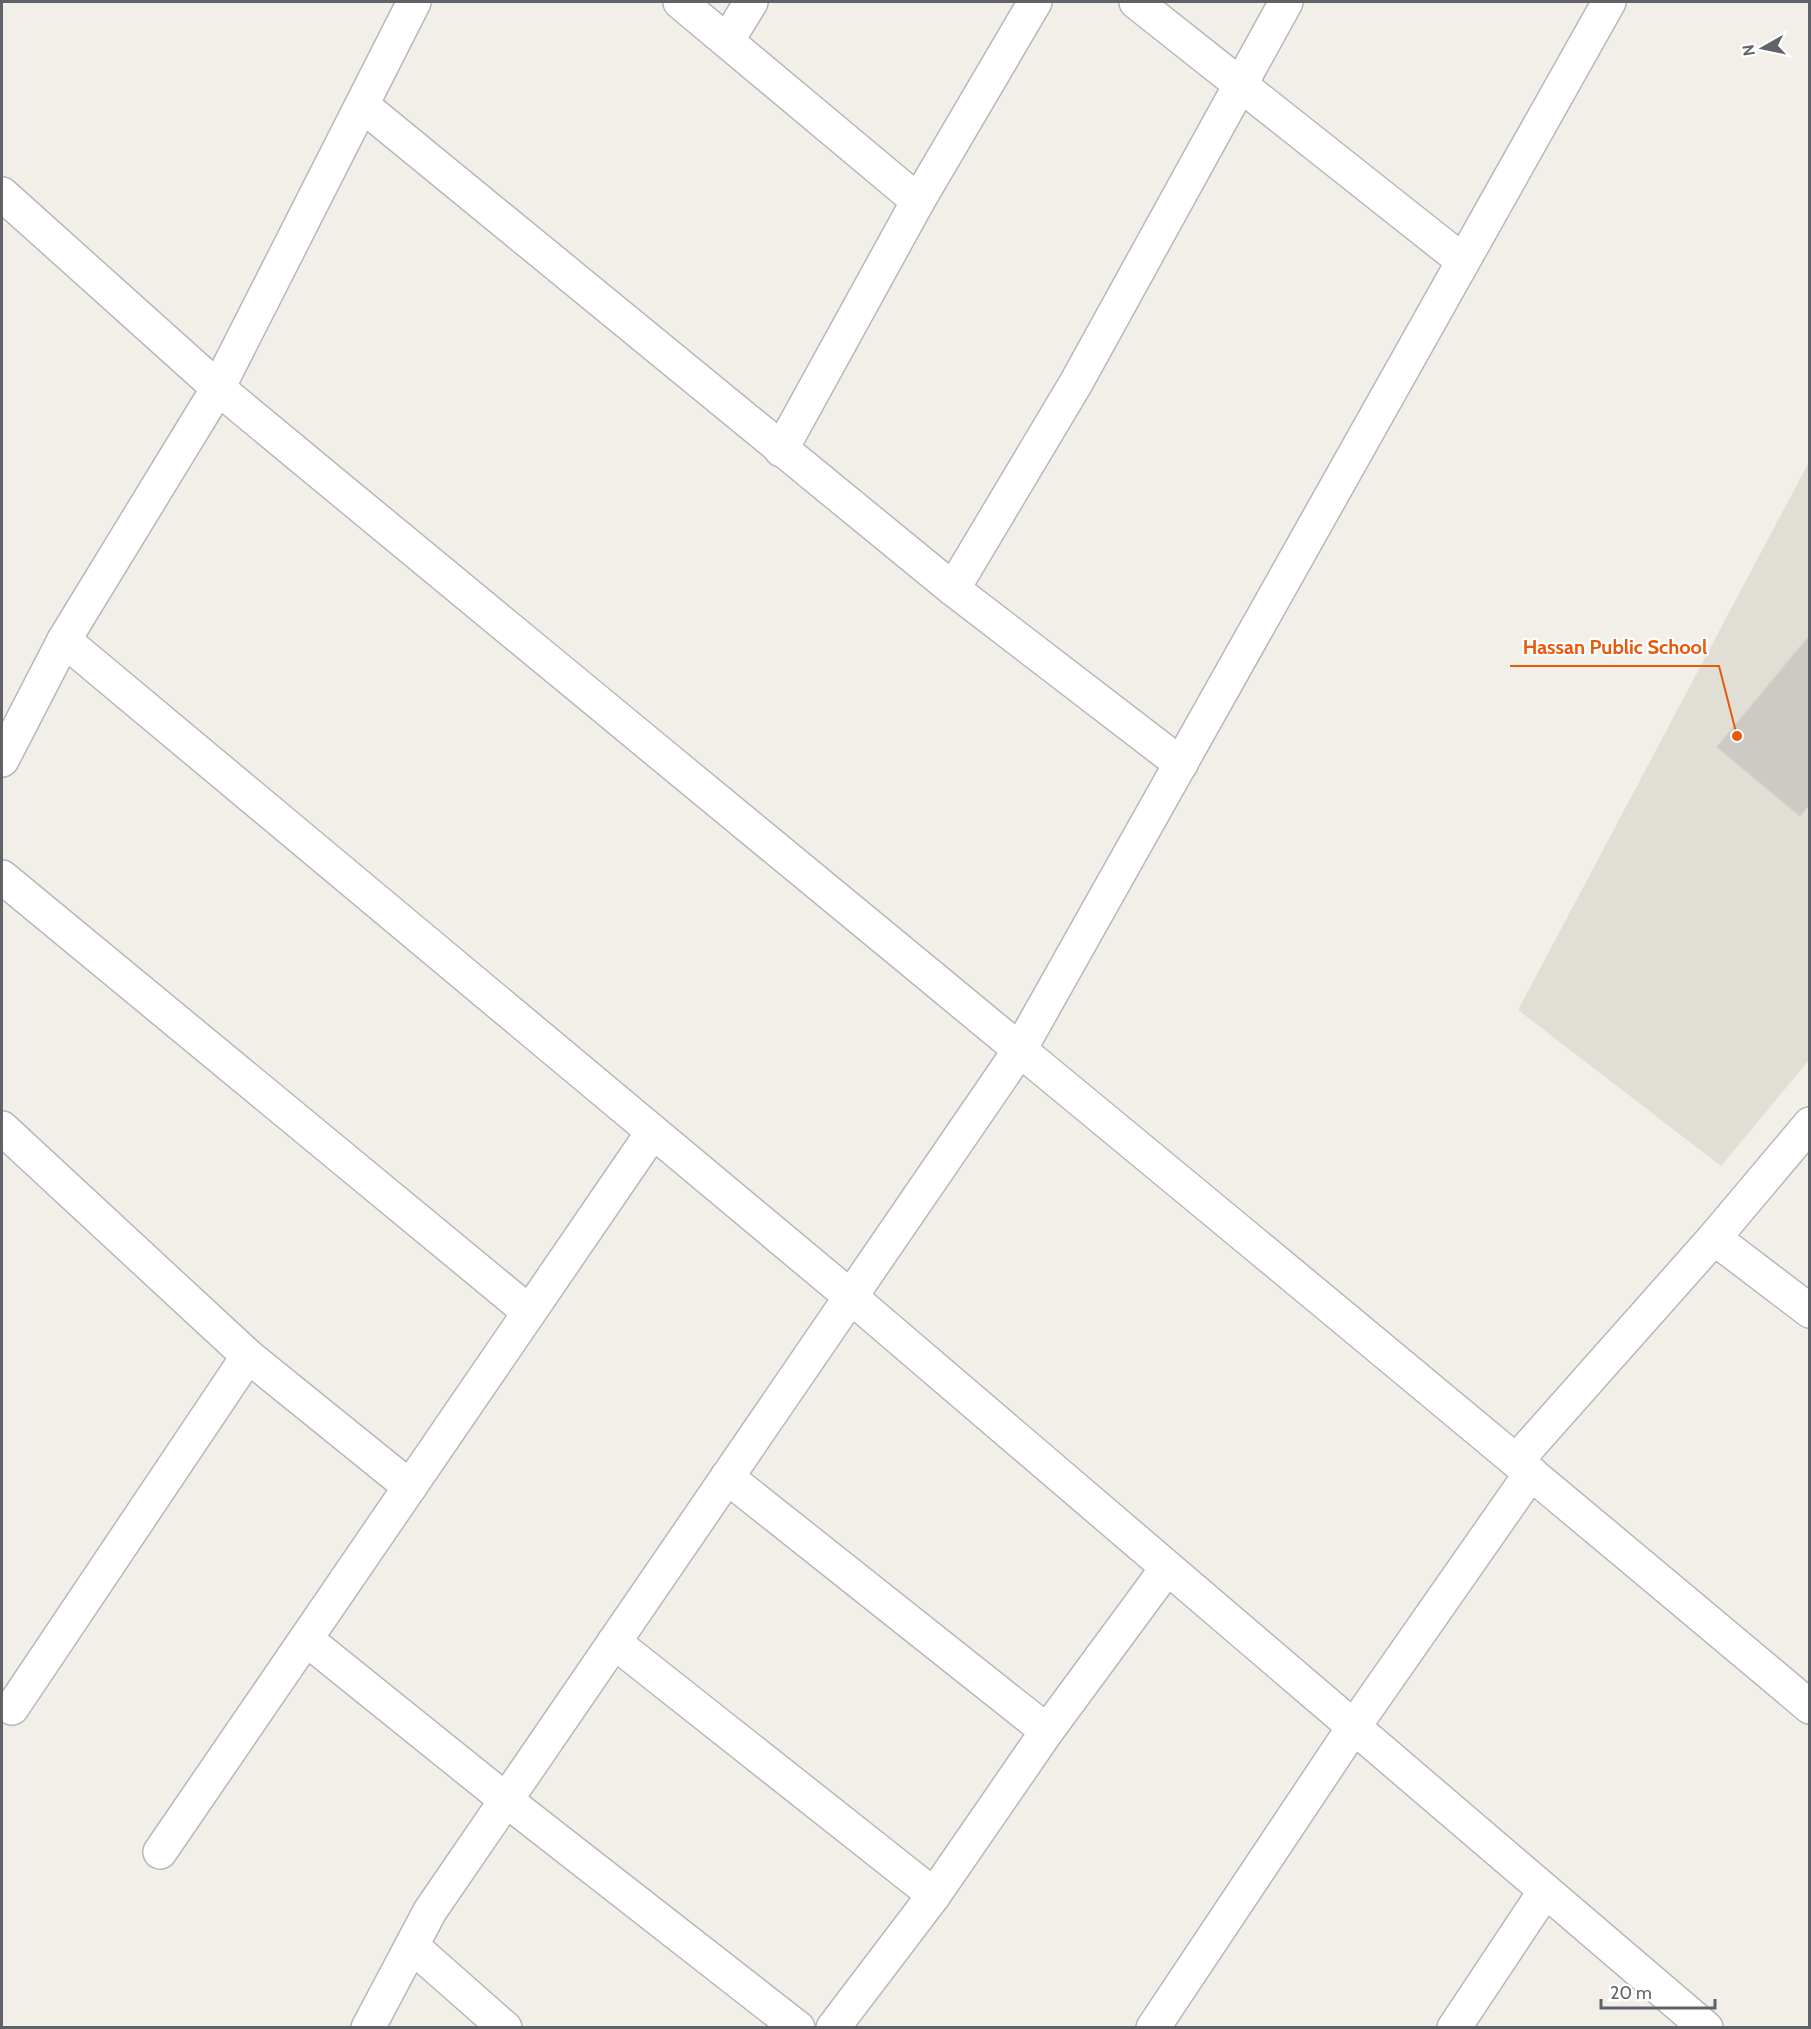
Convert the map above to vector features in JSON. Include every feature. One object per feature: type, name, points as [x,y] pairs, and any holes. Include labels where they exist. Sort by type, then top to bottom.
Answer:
[{"type":"street","points":[[2,760],[64,640],[219,388],[414,2]]},
{"type":"street","points":[[680,2],[918,201]]},
{"type":"street","points":[[727,41],[751,2]]},
{"type":"street","points":[[781,450],[918,201],[1035,2]]},
{"type":"street","points":[[1136,2],[1463,261]]},
{"type":"street","points":[[953,590],[1076,383],[1286,2]]},
{"type":"street","points":[[368,2028],[430,1911],[1019,1051],[1609,2]]},
{"type":"street","points":[[362,105],[953,590],[1181,764]]},
{"type":"street","points":[[2,194],[219,388],[1524,1466],[1809,1707]]},
{"type":"street","points":[[64,640],[851,1297],[1706,2028]]},
{"type":"street","points":[[2,877],[529,1312]]},
{"type":"street","points":[[1153,2028],[1524,1466],[1809,1124]]},
{"type":"street","points":[[2,1128],[248,1356],[410,1487]]},
{"type":"street","points":[[160,1852],[652,1133]]},
{"type":"street","points":[[1714,1238],[1809,1311]]},
{"type":"street","points":[[12,1708],[248,1356]]},
{"type":"street","points":[[727,1477],[1047,1731]]},
{"type":"street","points":[[833,2028],[934,1895],[1047,1731],[1167,1568]]},
{"type":"street","points":[[306,1639],[506,1800],[798,2028]]},
{"type":"street","points":[[614,1642],[934,1895]]},
{"type":"street","points":[[1454,2028],[1545,1891]]},
{"type":"street","points":[[412,1946],[505,2028]]},
{"type":"shaded area","points":[[1809,462],[1809,1060],[1721,1166],[1518,1010]]},
{"type":"building","points":[[1810,635],[1810,804],[1800,816],[1717,747]]},
{"type":"place","name":"Hassan Public School","points":[[1737,736]]}]
